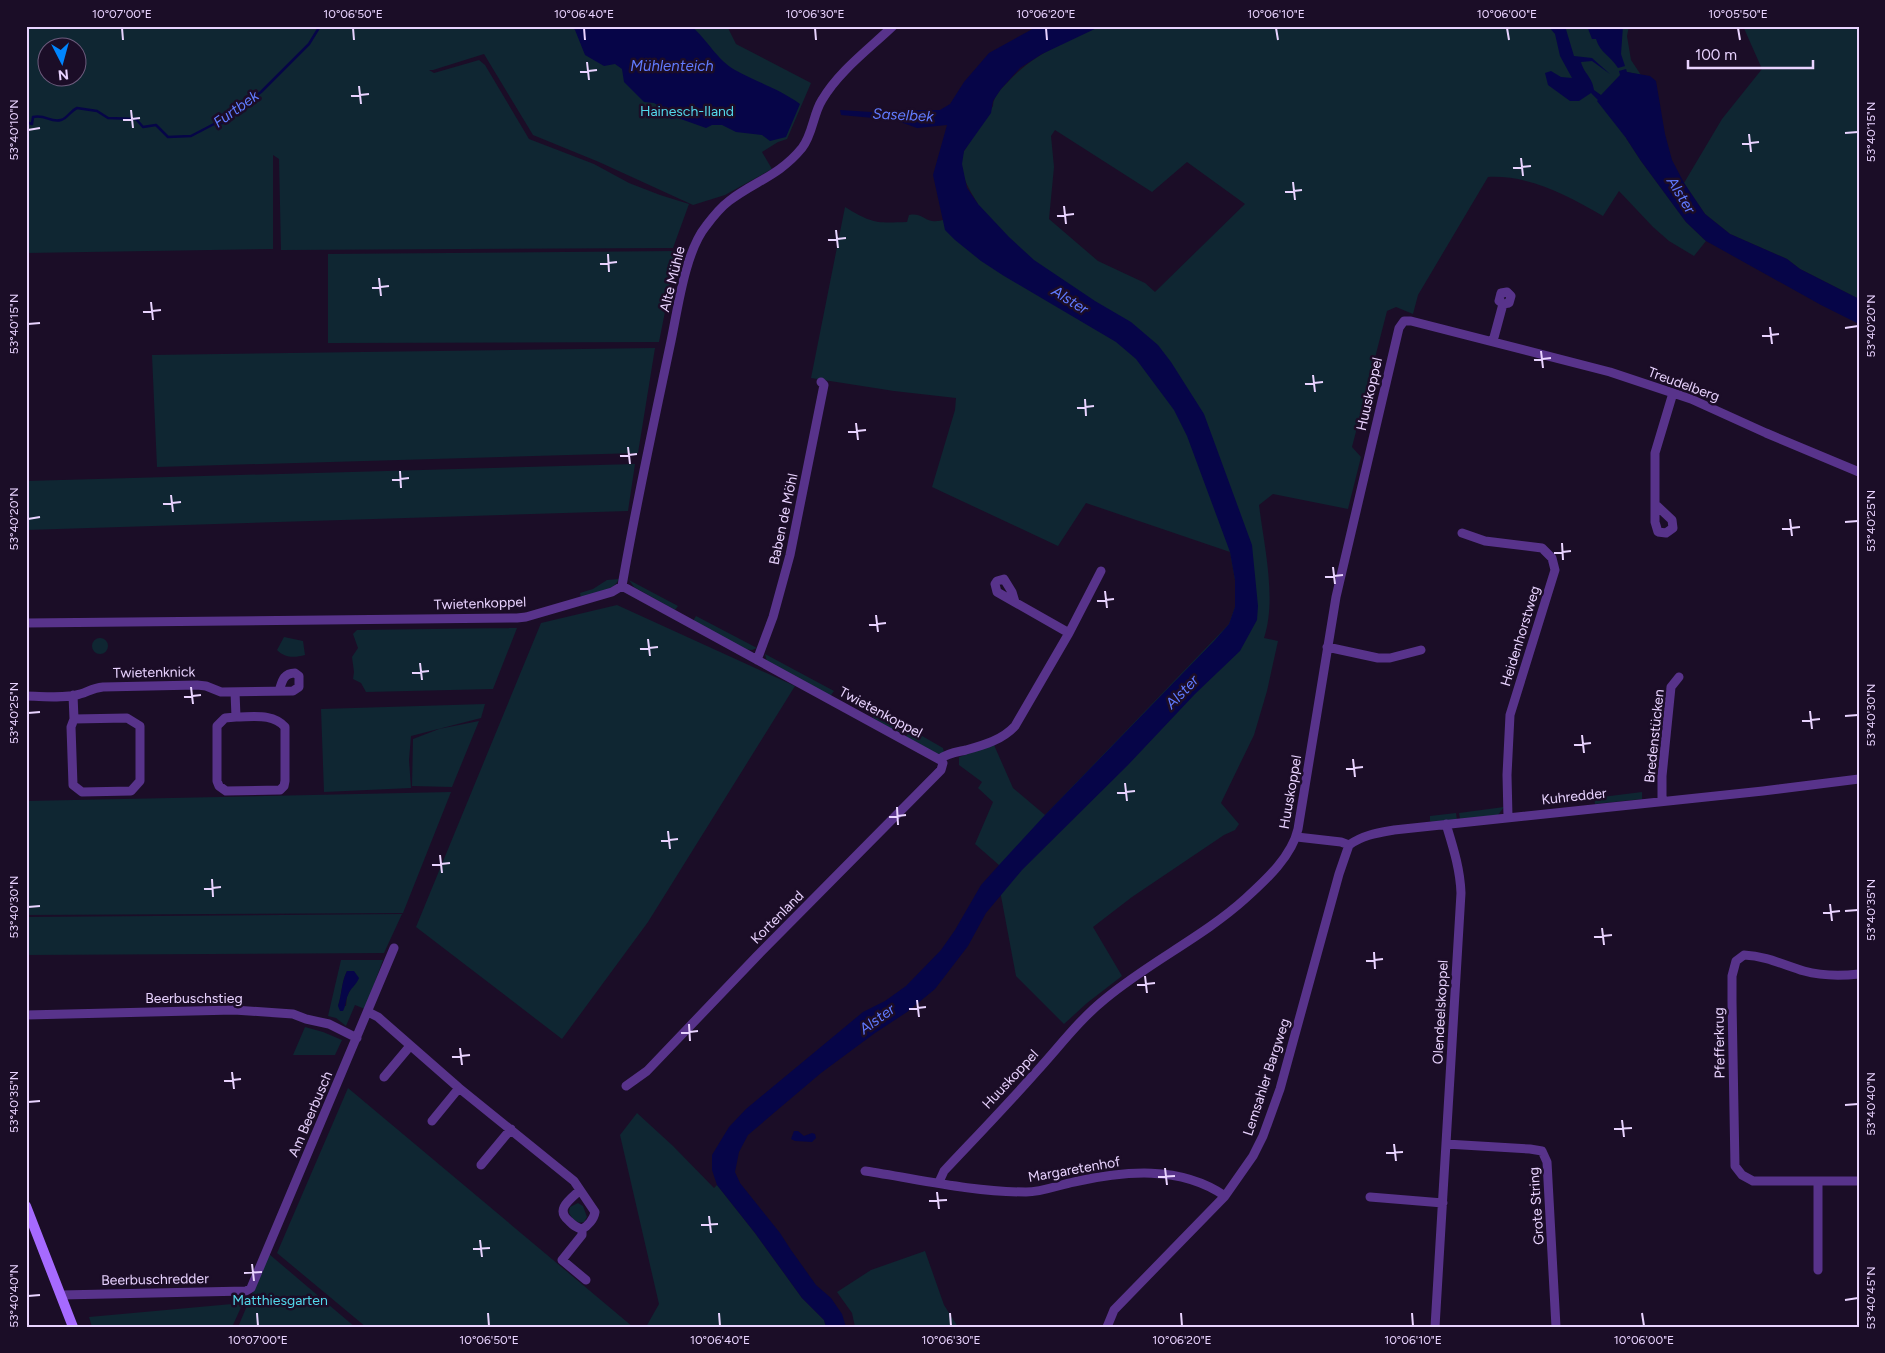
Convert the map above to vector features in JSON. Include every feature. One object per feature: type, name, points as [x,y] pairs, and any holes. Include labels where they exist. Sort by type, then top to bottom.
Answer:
[{"type":"street","name":"Alte Mühle","points":[[622,586],[650,440],[692,250],[705,226],[728,202],[786,165],[805,144],[818,107],[835,81],[893,26]]},
{"type":"street","points":[[1493,341],[1503,304]]},
{"type":"street","name":"Treudelberg","points":[[1404,321],[1411,320],[1610,372],[1717,410],[1859,472]]},
{"type":"street","name":"Huuskoppel","points":[[939,1182],[944,1171],[1038,1071],[1089,1013],[1126,984],[1236,908],[1282,860],[1297,837],[1327,647],[1351,526],[1399,328],[1404,321]]},
{"type":"street","name":"Baben de Möhl","points":[[757,660],[773,617],[790,555],[824,385],[821,382]]},
{"type":"street","points":[[1655,504],[1655,452],[1673,393]]},
{"type":"street","name":"Heidenhorstweg","points":[[1462,533],[1485,541],[1542,548],[1552,558],[1555,570],[1510,715],[1507,776],[1508,817]]},
{"type":"street","points":[[941,761],[948,754],[998,740],[1008,734],[1015,726],[1069,633],[1101,572]]},
{"type":"street","name":"Twietenkoppel","points":[[26,623],[518,618],[612,592],[622,586],[941,761]]},
{"type":"street","points":[[1015,602],[1069,633]]},
{"type":"street","points":[[1327,647],[1378,658],[1390,658],[1420,650]]},
{"type":"street","name":"Bredenstücken","points":[[1662,800],[1662,776],[1670,687],[1679,677]]},
{"type":"street","name":"Twietenknick","points":[[26,696],[73,696],[89,689],[102,687],[197,685],[206,686],[221,692],[279,691]]},
{"type":"street","points":[[235,692],[236,717]]},
{"type":"street","points":[[73,696],[74,719],[71,727],[73,785],[82,792],[131,791],[140,781],[140,726],[127,718],[74,719]]},
{"type":"street","points":[[236,717],[274,718],[285,727],[285,781],[284,786],[280,790],[226,790],[219,786],[217,781],[217,726],[225,718],[236,717]]},
{"type":"street","name":"Kortenland","points":[[626,1086],[647,1071],[757,956],[941,770],[941,761]]},
{"type":"street","name":"Kuhredder","points":[[1349,845],[1366,835],[1446,824],[1662,800],[1763,791],[1859,779]]},
{"type":"street","name":"Olendeelskoppel","points":[[1435,1327],[1461,892],[1458,866],[1446,824]]},
{"type":"street","points":[[1297,837],[1342,842],[1349,845]]},
{"type":"street","name":"Lemsahler Bargweg","points":[[1107,1327],[1114,1310],[1224,1196],[1253,1156],[1263,1136],[1280,1089],[1334,892],[1349,845]]},
{"type":"street","name":"Am Beerbusch","points":[[249,1290],[394,948]]},
{"type":"street","name":"Pfefferkrug","points":[[1859,974],[1838,976],[1806,972],[1762,956],[1744,955],[1736,961],[1732,976],[1735,1166],[1742,1175],[1753,1181],[1859,1181]]},
{"type":"street","name":"Beerbuschstieg","points":[[26,1015],[234,1010],[293,1014],[329,1024],[357,1038]]},
{"type":"street","points":[[368,1012],[378,1017],[460,1088],[574,1181],[595,1212],[590,1222],[582,1229],[577,1228],[564,1217],[562,1212],[564,1207],[580,1190]]},
{"type":"street","points":[[384,1078],[410,1046]]},
{"type":"street","points":[[432,1120],[460,1088]]},
{"type":"street","points":[[481,1165],[511,1128]]},
{"type":"street","name":"Grote String","points":[[1446,1144],[1542,1151],[1547,1162],[1556,1327]]},
{"type":"street","name":"Margaretenhof","points":[[865,1171],[984,1190],[1029,1192],[1094,1178],[1137,1172],[1176,1176],[1205,1184],[1224,1196]]},
{"type":"street","points":[[1818,1181],[1818,1270]]},
{"type":"street","points":[[1370,1197],[1442,1203]]},
{"type":"street","points":[[26,1206],[73,1327]]},
{"type":"street","points":[[582,1229],[582,1235],[562,1260],[586,1280]]},
{"type":"street","name":"Beerbuschredder","points":[[61,1295],[249,1290]]},
{"type":"green space","name":"Hainesch-Iland","points":[[26,26],[727,26],[736,44],[811,83],[787,139],[762,152],[772,169],[725,195],[693,205],[599,162],[533,135],[484,54],[429,70],[434,73],[479,60],[485,65],[529,139],[594,164],[629,183],[689,204],[673,248],[281,250],[279,159],[273,155],[273,249],[26,253]]},
{"type":"green space","points":[[1101,26],[1629,26],[1627,36],[1631,60],[1641,75],[1627,72],[1626,138],[1686,222],[1706,241],[1694,256],[1669,241],[1619,191],[1603,216],[1548,188],[1519,179],[1488,177],[1418,295],[1413,314],[1396,307],[1387,311],[1352,447],[1361,457],[1348,509],[1273,494],[1259,505],[1269,590],[1268,623],[1264,638],[1278,641],[1267,691],[1254,735],[1221,803],[1239,824],[1235,830],[1224,835],[1132,897],[1093,927],[1122,976],[1087,1003],[1064,1024],[1016,976],[1001,896],[999,865],[975,844],[993,802],[978,788],[982,782],[959,765],[959,757],[994,745],[1013,788],[1045,815],[1229,624],[1235,607],[1235,580],[1230,552],[1086,503],[1058,546],[932,487],[955,410],[956,398],[894,391],[811,378],[845,207],[862,217],[875,221],[907,222],[909,215],[919,215],[932,221],[943,220],[978,204],[965,179],[962,159],[964,151],[993,106],[996,96],[1017,73],[1039,56]],"holes":[[[1055,130],[1152,192],[1187,162],[1245,204],[1155,292],[1145,283],[1098,261],[1049,219],[1054,167],[1051,136]]]},
{"type":"green space","points":[[1743,26],[1859,26],[1859,299],[1800,269],[1787,259],[1730,234],[1705,214],[1684,183],[1722,119],[1762,69]]},
{"type":"green space","points":[[677,251],[659,342],[328,343],[328,254]]},
{"type":"green space","points":[[655,348],[638,453],[157,467],[152,355]]},
{"type":"green space","points":[[635,464],[628,511],[26,530],[26,481]]},
{"type":"green space","points":[[619,579],[608,590],[581,598],[580,593],[593,589],[607,580]]},
{"type":"green space","points":[[629,580],[678,606],[675,610],[634,587]]},
{"type":"green space","points":[[617,605],[795,686],[648,922],[562,1039],[416,927],[541,623]]},
{"type":"green space","points":[[696,616],[757,648],[752,650],[744,649],[693,621]]},
{"type":"green space","points":[[517,628],[493,689],[366,692],[361,683],[353,679],[352,657],[358,648],[353,634],[357,630]]},
{"type":"green space","points":[[284,637],[303,641],[305,655],[290,657],[280,653],[277,650]]},
{"type":"green space","points":[[100,638],[106,640],[108,646],[106,652],[100,654],[94,652],[92,646],[94,640]]},
{"type":"green space","points":[[765,654],[834,691],[829,696],[767,662]]},
{"type":"green space","points":[[485,704],[481,718],[411,736],[409,760],[411,788],[324,792],[321,709]]},
{"type":"green space","points":[[874,713],[902,725],[899,731],[897,732],[873,718]]},
{"type":"green space","points":[[479,721],[452,787],[412,786],[413,739],[439,729]]},
{"type":"green space","points":[[910,729],[943,748],[944,753],[938,754],[906,737]]},
{"type":"green space","points":[[451,792],[403,913],[26,915],[26,801]]},
{"type":"green space","points":[[1642,792],[1642,799],[1595,804],[1594,798]]},
{"type":"green space","points":[[1504,807],[1498,815],[1460,819],[1459,813]]},
{"type":"green space","points":[[1456,813],[1457,820],[1430,821],[1430,816]]},
{"type":"green space","points":[[402,914],[384,953],[26,955],[26,917]]},
{"type":"green space","points":[[341,960],[383,960],[365,1009],[355,1005],[346,1026],[336,1018],[328,1016]],"holes":[[[347,971],[351,989],[347,996],[346,1006],[338,1006]]]},
{"type":"green space","points":[[305,1027],[342,1040],[335,1055],[293,1055]]},
{"type":"green space","points":[[348,1088],[633,1327],[366,1327],[277,1253]]},
{"type":"green space","points":[[637,1113],[714,1188],[717,1185],[755,1233],[802,1298],[824,1320],[826,1327],[646,1327],[659,1304],[620,1135]]},
{"type":"green space","points":[[578,1203],[583,1206],[587,1217],[584,1222],[574,1220],[569,1212],[570,1207]]},
{"type":"green space","points":[[925,1251],[944,1305],[958,1327],[855,1327],[852,1313],[837,1292],[871,1270]]},
{"type":"green space","name":"Matthiesgarten","points":[[269,1254],[355,1327],[238,1327]]},
{"type":"green space","points":[[243,1303],[232,1327],[92,1327],[89,1317]]},
{"type":"water","name":"Mühlenteich","points":[[571,26],[691,26],[729,66],[800,104],[786,137],[770,141],[762,135],[736,132],[722,125],[712,125],[706,128],[678,118],[671,119],[668,117],[667,111],[654,103],[644,102],[624,82],[622,69],[615,64],[604,66],[585,55],[575,30]]},
{"type":"water","points":[[1038,26],[1101,26],[1042,54],[1020,68],[1001,89],[993,101],[991,113],[964,151],[962,164],[967,188],[978,204],[1034,260],[1095,301],[1131,322],[1158,345],[1171,362],[1204,414],[1252,545],[1258,606],[1257,620],[1240,651],[1195,694],[1128,765],[1022,870],[986,913],[968,946],[935,989],[907,1012],[821,1073],[748,1135],[739,1152],[735,1172],[740,1183],[780,1233],[816,1285],[831,1298],[842,1314],[846,1327],[826,1327],[824,1320],[802,1298],[755,1233],[717,1185],[712,1170],[712,1155],[729,1127],[746,1109],[863,1012],[885,1001],[906,986],[941,950],[981,885],[1045,815],[1214,641],[1229,624],[1235,607],[1235,580],[1230,552],[1187,436],[1174,410],[1136,359],[1116,342],[981,261],[945,230],[933,175],[947,125],[917,128],[895,120],[841,115],[840,110],[887,113],[897,110],[940,110],[950,104],[964,82],[989,53]]},
{"type":"water","name":"Alster","points":[[1548,26],[1565,26],[1574,56],[1592,58],[1610,74],[1592,61],[1581,62],[1592,81],[1594,90],[1601,95],[1620,75],[1619,71],[1626,69],[1627,72],[1650,76],[1656,81],[1665,134],[1672,160],[1684,183],[1705,214],[1730,234],[1787,259],[1800,269],[1859,299],[1859,324],[1706,241],[1686,222],[1591,93],[1579,101],[1570,101],[1548,85],[1545,73],[1551,71],[1561,77],[1572,78],[1560,56],[1555,34]]},
{"type":"water","points":[[1587,26],[1623,26],[1621,54],[1625,66],[1618,68],[1600,48],[1596,39],[1592,39]]},
{"type":"water","points":[[347,971],[354,971],[359,978],[346,999],[343,1011],[340,1011],[338,1006]]},
{"type":"water","points":[[794,1131],[798,1131],[804,1136],[812,1133],[815,1134],[816,1138],[812,1142],[795,1141],[791,1139]]},
{"type":"waterway","name":"Furtbek","points":[[26,122],[32,124],[33,117],[37,116],[57,121],[61,120],[77,108],[97,111],[108,118],[136,119],[143,127],[156,125],[168,137],[191,136],[214,124],[222,123],[228,116],[261,92],[309,44],[320,26]]},
{"type":"water label","name":"Saselbek","points":[[903,115]]}]
